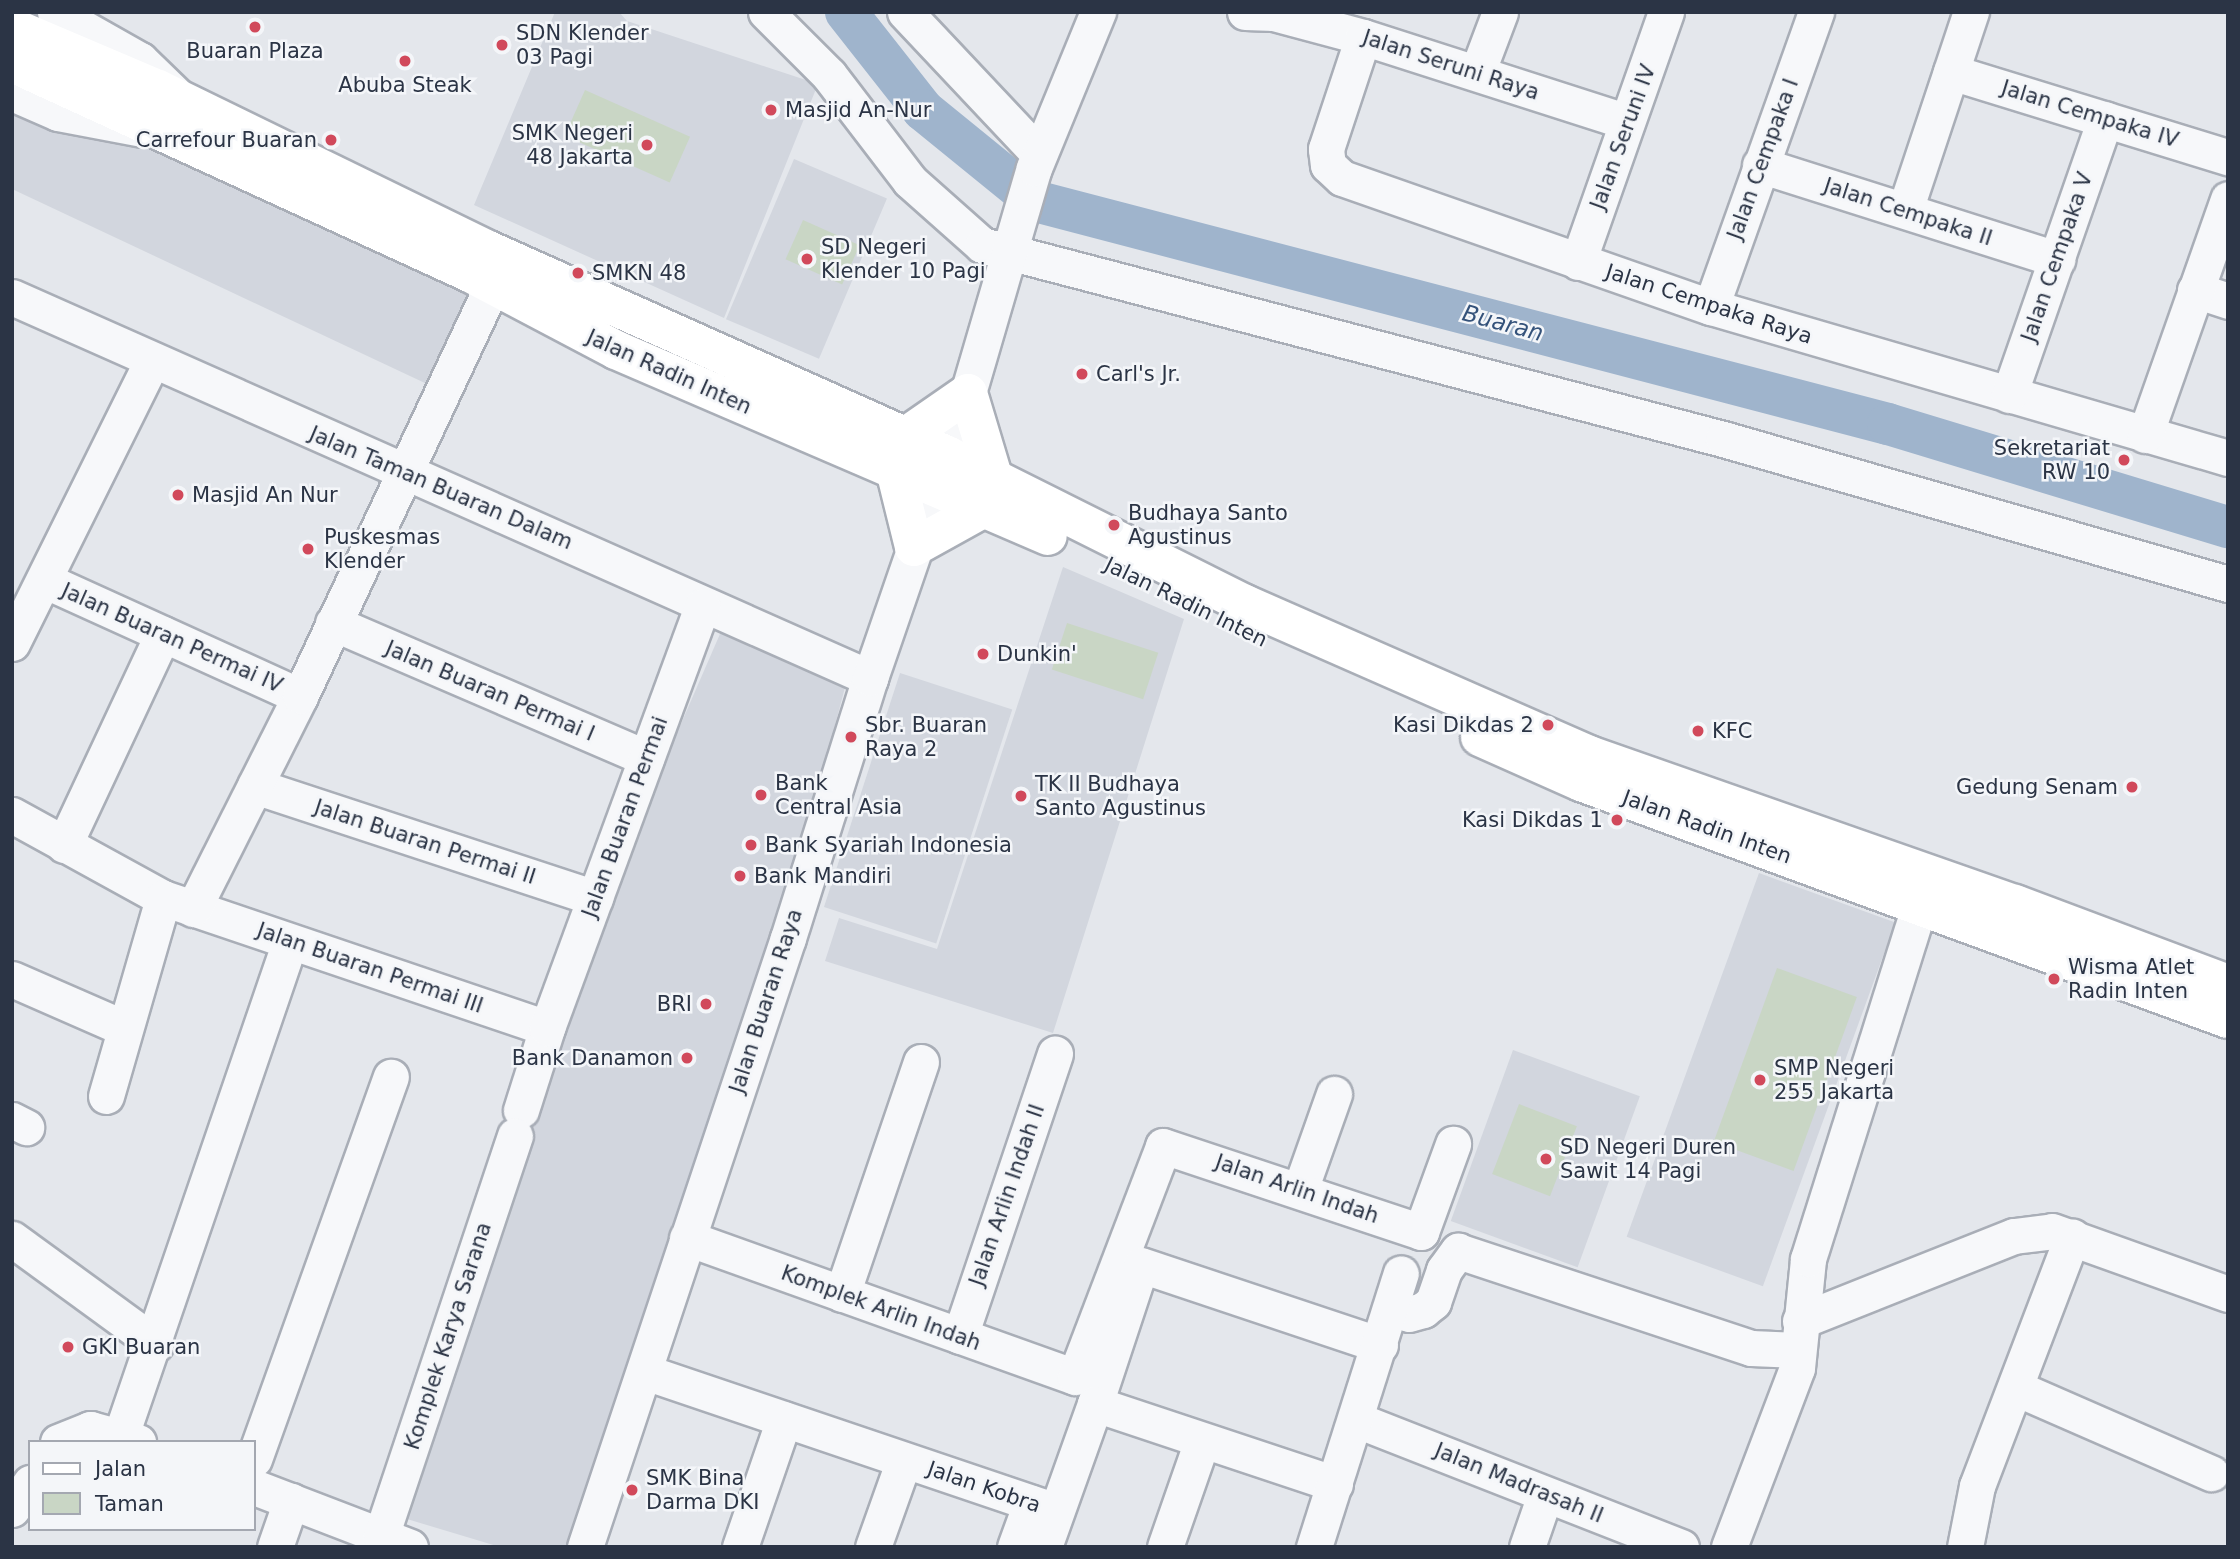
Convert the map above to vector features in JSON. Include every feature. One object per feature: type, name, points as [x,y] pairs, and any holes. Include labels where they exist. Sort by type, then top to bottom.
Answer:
[{"type":"main road","points":[[12,27],[59,67]]},
{"type":"main road","points":[[12,63],[59,67]]},
{"type":"main road","name":"Jalan Radin Inten","points":[[59,67],[176,117],[500,272],[942,471],[1320,666],[1581,782],[1919,907],[2222,1000]]},
{"type":"main road","points":[[968,393],[989,495],[914,547],[900,453],[968,393]]},
{"type":"main road","name":"Jalan Radin Inten","points":[[989,495],[1588,755],[2015,904],[2222,1000]]},
{"type":"street","name":"Jalan Radin Inten","points":[[12,93],[58,113],[98,123],[176,117],[140,60],[55,12]]},
{"type":"street","points":[[766,12],[829,75],[910,181],[982,245],[1012,244],[1723,439],[2228,584]]},
{"type":"street","points":[[905,12],[1036,161]]},
{"type":"street","name":"Jalan Buaran Raya","points":[[584,1547],[645,1372],[870,677],[968,393],[1036,161],[1098,12]]},
{"type":"street","name":"Jalan Seruni Raya","points":[[1245,12],[1273,13],[1363,37],[1627,122]]},
{"type":"street","points":[[1477,73],[1500,12]]},
{"type":"street","name":"Jalan Seruni IV","points":[[1578,262],[1666,12]]},
{"type":"street","name":"Jalan Cempaka I","points":[[1711,307],[1816,12]]},
{"type":"street","points":[[1905,211],[1971,12]]},
{"type":"street","name":"Jalan Cempaka Raya","points":[[1363,37],[1326,149],[1328,165],[1342,178],[1711,307],[2228,458]]},
{"type":"street","name":"Jalan Cempaka IV","points":[[1951,72],[2228,157]]},
{"type":"street","name":"Jalan Cempaka V","points":[[2009,395],[2105,119]]},
{"type":"street","name":"Jalan Cempaka II","points":[[1760,165],[2057,258]]},
{"type":"street","points":[[2145,435],[2228,199]]},
{"type":"street","points":[[106,1096],[124,1028],[177,910],[255,786],[500,272]]},
{"type":"street","points":[[2195,290],[2228,301]]},
{"type":"street","name":"Jalan Taman Buaran Dalam","points":[[15,306],[152,361],[702,606],[870,677]]},
{"type":"street","points":[[12,643],[152,361]]},
{"type":"street","name":"Jalan Buaran Permai IV","points":[[44,580],[300,696]]},
{"type":"street","name":"Jalan Buaran Permai","points":[[518,1123],[547,1028],[702,606]]},
{"type":"street","name":"Jalan Buaran Permai I","points":[[333,624],[646,758]]},
{"type":"street","points":[[64,845],[163,635]]},
{"type":"street","name":"Jalan Buaran Permai II","points":[[255,786],[595,898]]},
{"type":"street","points":[[12,815],[177,910],[284,959],[324,973]]},
{"type":"street","points":[[1729,1547],[1788,1396],[1808,1259],[1919,907]]},
{"type":"street","name":"Jalan Buaran Permai III","points":[[177,910],[547,1028]]},
{"type":"street","points":[[61,1440],[70,1434],[90,1429],[129,1438],[156,1343],[284,959]]},
{"type":"street","points":[[12,979],[124,1028]]},
{"type":"street","name":"Jalan Arlin Indah II","points":[[960,1336],[1055,1054]]},
{"type":"street","points":[[842,1294],[921,1062]]},
{"type":"street","points":[[256,1453],[391,1077]]},
{"type":"street","points":[[1300,1190],[1334,1094]]},
{"type":"street","name":"Komplek Karya Sarana","points":[[395,1541],[518,1123]]},
{"type":"street","name":"Jalan Arlin Indah","points":[[1085,1391],[1165,1151],[1300,1190],[1420,1232],[1453,1144]]},
{"type":"street","points":[[1391,1307],[1409,1314],[1423,1310],[1433,1302],[1444,1270],[1458,1251],[1751,1348],[1799,1335],[2014,1236],[2052,1231],[2228,1294]]},
{"type":"street","points":[[1965,1547],[1978,1486],[2072,1237]]},
{"type":"street","name":"Komplek Arlin Indah","points":[[687,1238],[960,1336],[1085,1391]]},
{"type":"street","points":[[12,1239],[156,1343]]},
{"type":"street","points":[[1335,1484],[1202,1441],[1085,1391],[1141,1265],[1380,1345]]},
{"type":"street","points":[[1314,1547],[1357,1420],[1401,1273]]},
{"type":"street","name":"Jalan Kobra","points":[[645,1372],[1044,1507],[1085,1391]]},
{"type":"street","points":[[2016,1388],[2211,1473]]},
{"type":"street","points":[[740,1547],[784,1419]]},
{"type":"street","name":"Jalan Madrasah II","points":[[1357,1420],[1681,1547]]},
{"type":"street","points":[[1165,1547],[1202,1441]]},
{"type":"street","points":[[873,1547],[904,1460]]},
{"type":"street","points":[[12,1464],[28,1479]]},
{"type":"street","points":[[12,1508],[28,1484]]},
{"type":"street","points":[[256,1488],[395,1541]]},
{"type":"street","points":[[1527,1547],[1545,1495]]},
{"type":"street","points":[[275,1547],[291,1501]]},
{"type":"street","points":[[1015,1547],[1044,1507]]},
{"type":"street","points":[[1044,1507],[1044,1547]]},
{"type":"shaded area","name":"SMK Negeri 48 Jakarta","points":[[555,12],[619,12],[627,21],[818,84],[724,318],[474,205]]},
{"type":"shaded area","points":[[12,108],[206,153],[477,278],[427,384],[12,189]]},
{"type":"shaded area","name":"SD Negeri Klender 10 Pagi","points":[[794,159],[887,198],[819,359],[726,319]]},
{"type":"shaded area","points":[[1063,567],[1184,619],[1053,1033],[825,961],[839,918],[937,949]]},
{"type":"shaded area","points":[[723,627],[848,676],[745,1067],[570,1547],[500,1547],[397,1516],[556,1012]]},
{"type":"shaded area","points":[[900,673],[1012,709],[936,943],[824,907]]},
{"type":"shaded area","name":"SMP Negeri 255 Jakarta","points":[[1759,873],[1895,923],[1763,1286],[1627,1237]]},
{"type":"shaded area","name":"SD Negeri Duren Sawit 14 Pagi","points":[[1513,1050],[1640,1096],[1578,1267],[1451,1221]]},
{"type":"green space","points":[[585,90],[690,137],[670,182],[565,136]]},
{"type":"green space","points":[[803,220],[860,245],[842,285],[786,259]]},
{"type":"green space","points":[[1067,623],[1158,653],[1143,699],[1052,670]]},
{"type":"green space","points":[[1777,968],[1857,997],[1794,1171],[1714,1142]]},
{"type":"green space","points":[[1519,1104],[1577,1126],[1550,1196],[1492,1174]]},
{"type":"waterway","name":"Buaran","points":[[846,12],[923,110],[1035,201],[1888,424],[2228,527]]},
{"type":"place","name":"Buaran Plaza","points":[[255,27]]},
{"type":"place","name":"SDN Klender 03 Pagi","points":[[502,45]]},
{"type":"place","name":"Abuba Steak","points":[[405,61]]},
{"type":"place","name":"Masjid An-Nur","points":[[771,110]]},
{"type":"place","name":"Carrefour Buaran","points":[[331,140]]},
{"type":"place","name":"SMK Negeri 48 Jakarta","points":[[647,145]]},
{"type":"place","name":"SD Negeri Klender 10 Pagi","points":[[807,259]]},
{"type":"place","name":"SMKN 48","points":[[578,273]]},
{"type":"place","name":"Carl's Jr.","points":[[1082,374]]},
{"type":"place","name":"Sekretariat RW 10","points":[[2124,460]]},
{"type":"place","name":"Masjid An Nur","points":[[178,495]]},
{"type":"place","name":"Budhaya Santo Agustinus","points":[[1114,525]]},
{"type":"place","name":"Puskesmas Klender","points":[[308,549]]},
{"type":"place","name":"Dunkin'","points":[[983,654]]},
{"type":"place","name":"Kasi Dikdas 2","points":[[1548,725]]},
{"type":"place","name":"KFC","points":[[1698,731]]},
{"type":"place","name":"Sbr. Buaran Raya 2","points":[[851,737]]},
{"type":"place","name":"Gedung Senam","points":[[2132,787]]},
{"type":"place","name":"Bank Central Asia","points":[[761,795]]},
{"type":"place","name":"TK II Budhaya Santo Agustinus","points":[[1021,796]]},
{"type":"place","name":"Kasi Dikdas 1","points":[[1617,820]]},
{"type":"place","name":"Bank Syariah Indonesia","points":[[751,845]]},
{"type":"place","name":"Bank Mandiri","points":[[740,876]]},
{"type":"place","name":"Wisma Atlet Radin Inten","points":[[2054,979]]},
{"type":"place","name":"BRI","points":[[706,1004]]},
{"type":"place","name":"Bank Danamon","points":[[687,1058]]},
{"type":"place","name":"SMP Negeri 255 Jakarta","points":[[1760,1080]]},
{"type":"place","name":"SD Negeri Duren Sawit 14 Pagi","points":[[1546,1159]]},
{"type":"place","name":"GKI Buaran","points":[[68,1347]]},
{"type":"place","name":"SMK Bina Darma DKI","points":[[632,1490]]}]
